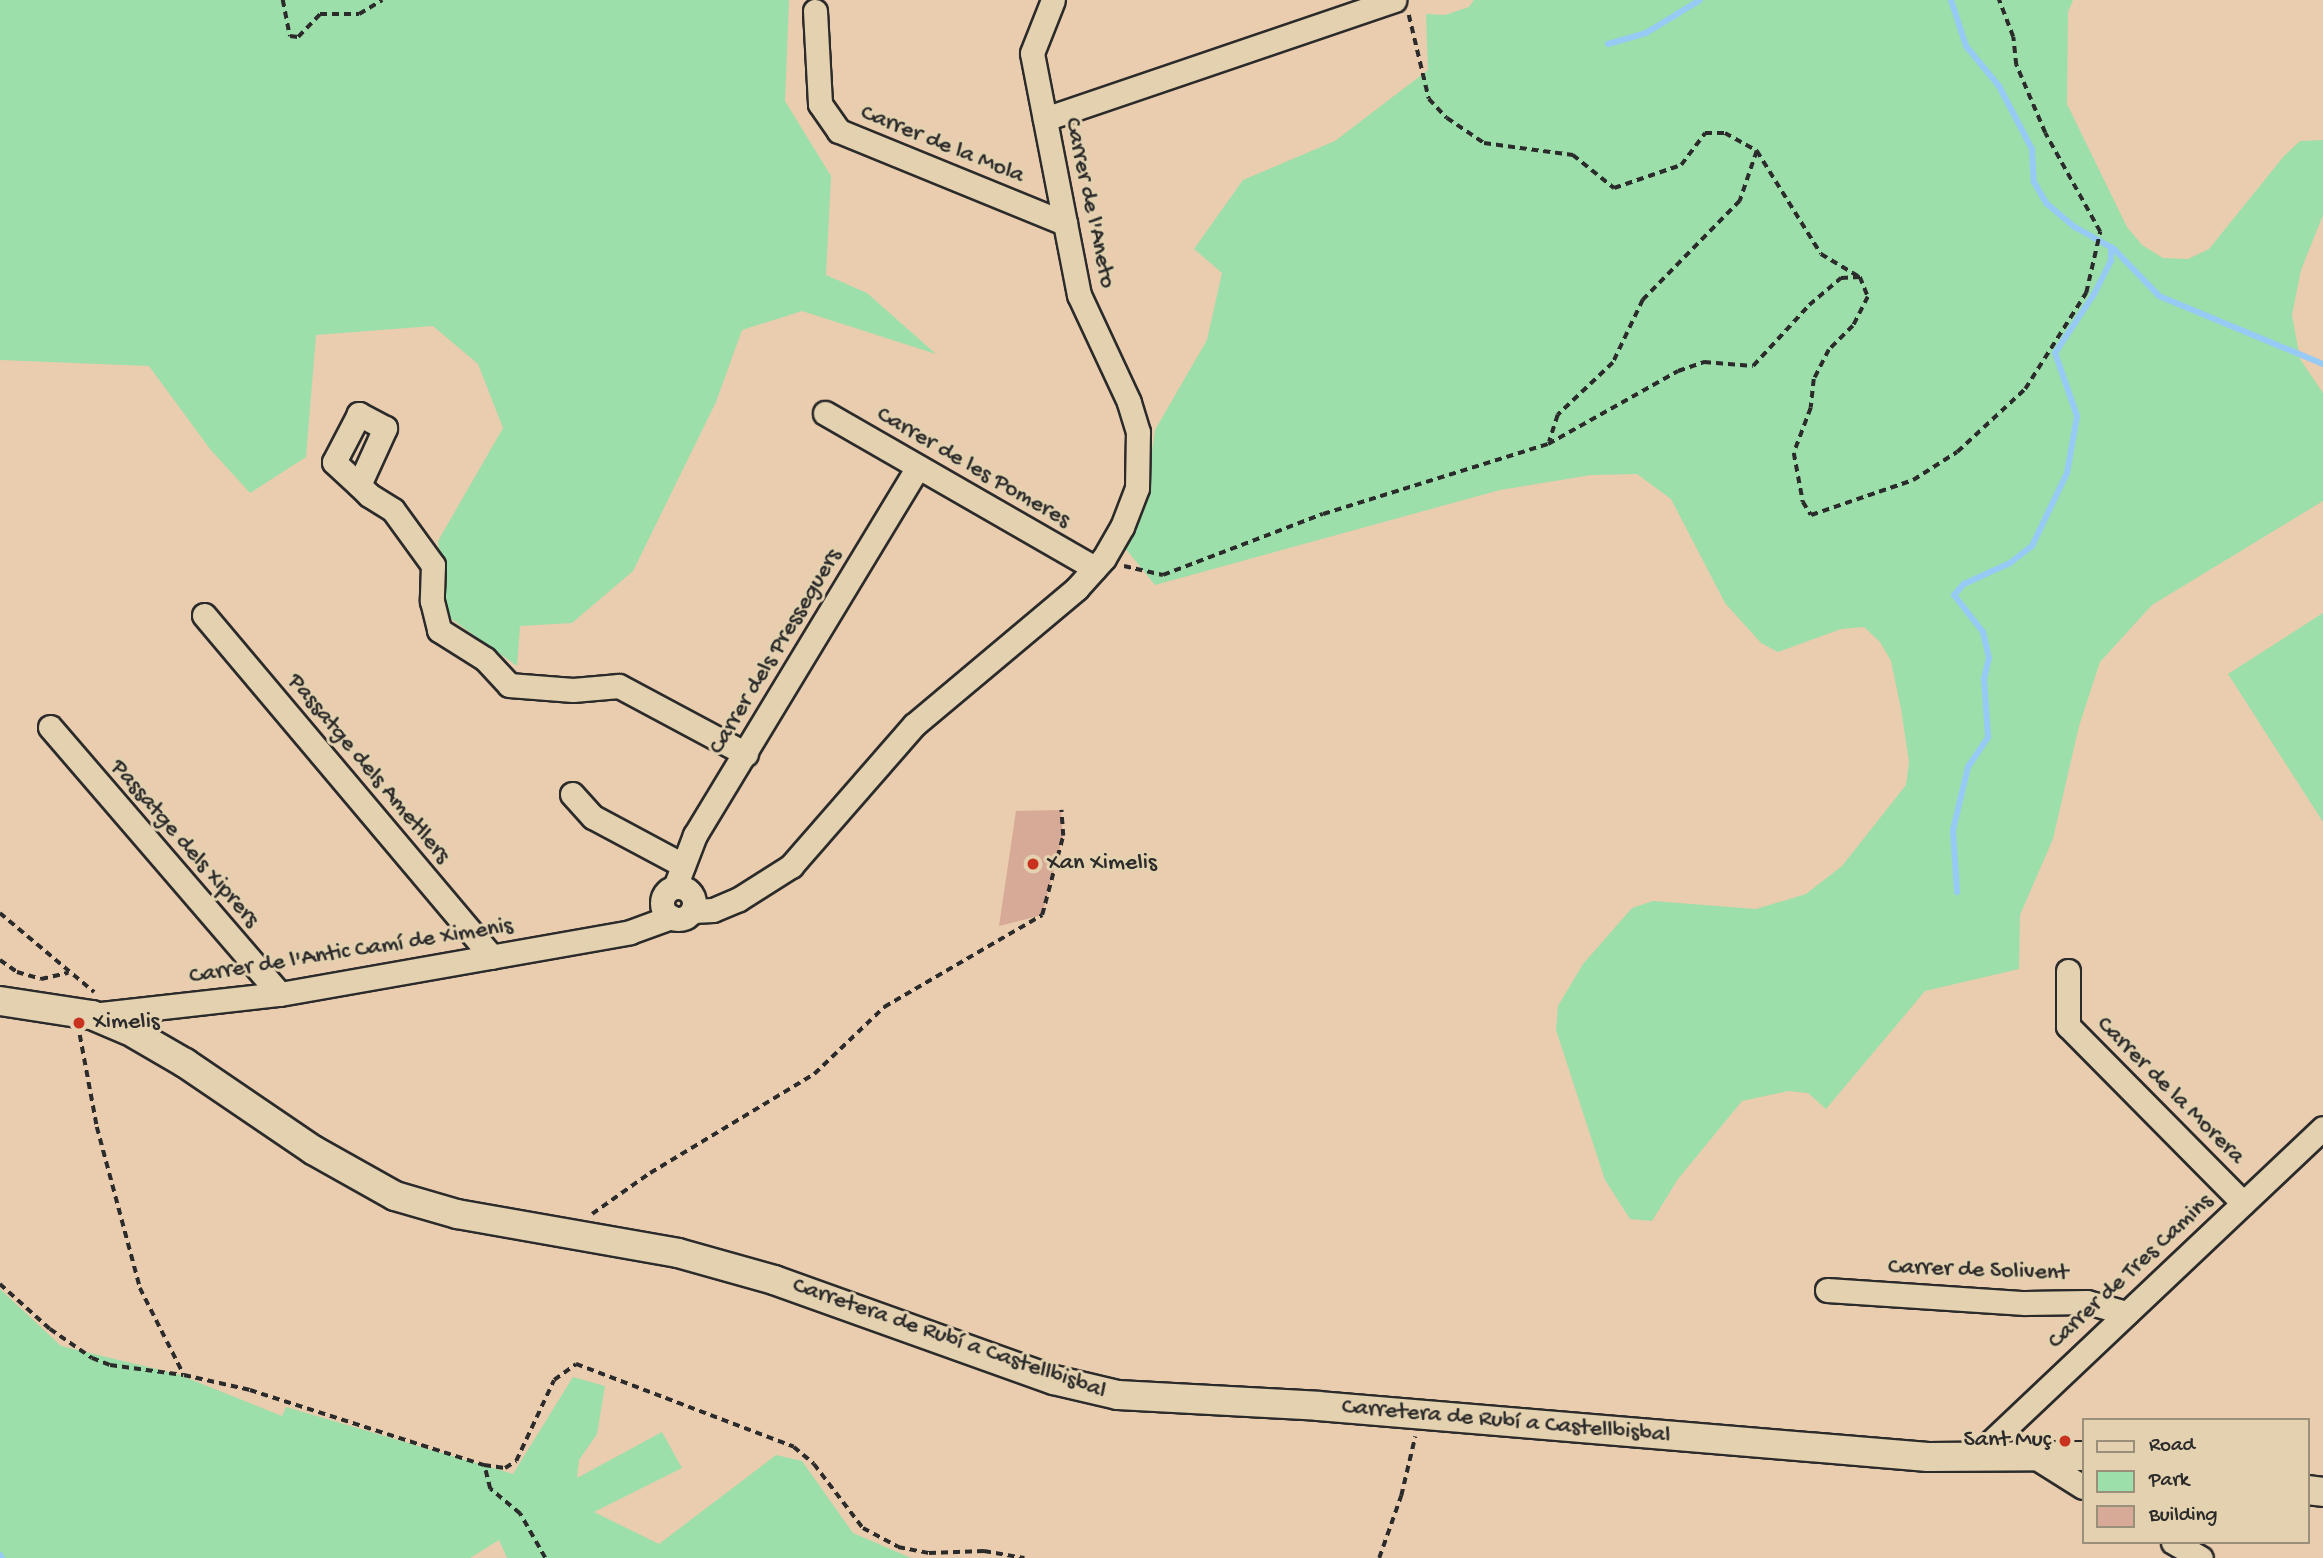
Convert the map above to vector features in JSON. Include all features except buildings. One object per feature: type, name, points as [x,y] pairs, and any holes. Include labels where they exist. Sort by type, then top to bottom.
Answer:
[{"type":"street","name":"Carrer de l'Aneto","points":[[1053,0],[1032,53],[1079,295],[1129,401],[1138,432],[1137,488],[1099,563]]},
{"type":"street","points":[[1045,119],[1401,5]]},
{"type":"street","name":"Carrer de la Mola","points":[[815,11],[820,104],[839,131],[1065,223]]},
{"type":"street","name":"Carrer de les Pomeres","points":[[825,413],[918,467],[1099,563]]},
{"type":"street","name":"Carrer dels Presseguers","points":[[683,865],[695,835],[918,467]]},
{"type":"street","points":[[359,485],[393,510],[433,565],[432,601],[439,630],[485,659],[509,685],[573,690],[619,686],[746,754]]},
{"type":"street","points":[[572,794],[593,817],[683,865],[680,899],[730,902],[791,866],[914,725],[1099,563]]},
{"type":"street","name":"Passatge dels Ametllers","points":[[204,615],[492,957]]},
{"type":"street","name":"Passatge dels Xiprers","points":[[50,727],[280,994]]},
{"type":"street","name":"Carrer de l'Antic Camí de Ximenis","points":[[92,1015],[280,994],[617,933],[680,899]]},
{"type":"street","name":"Carrer de la Morera","points":[[2068,971],[2068,1026],[2243,1203]]},
{"type":"street","name":"Carretera de Rubí a Castellbisbal","points":[[0,1001],[92,1015],[185,1063],[313,1150],[395,1196],[457,1214],[678,1253],[774,1280],[1054,1380],[1118,1395],[1420,1415],[1928,1457],[2082,1456]]},
{"type":"street","name":"Carrer de Tres Camins","points":[[1976,1456],[2323,1128]]},
{"type":"street","name":"Carrer de Solivent","points":[[1827,1290],[2025,1303],[2087,1301],[2126,1313]]},
{"type":"street","points":[[2032,1455],[2082,1486]]},
{"type":"street","points":[[2176,1544],[2201,1558]]},
{"type":"path","points":[[283,0],[290,36],[298,37],[320,14],[359,15],[382,0]]},
{"type":"path","points":[[1401,5],[1429,99],[1447,118],[1484,143],[1573,155],[1614,188],[1681,165],[1705,134],[1725,133],[1757,151],[1821,254],[1860,277],[1868,297],[1853,326],[1829,350],[1814,379],[1811,408],[1794,453],[1803,502],[1811,514],[1913,480],[1957,452],[2025,389],[2086,293],[2100,232],[2045,133],[2016,65],[2013,37],[1999,0]]},
{"type":"path","points":[[1548,444],[1558,415],[1613,363],[1643,300],[1740,201],[1757,151]]},
{"type":"path","points":[[1099,563],[1163,575],[1323,514],[1548,444],[1678,371],[1704,362],[1753,366],[1809,305],[1842,278],[1860,277]]},
{"type":"path","points":[[566,1233],[650,1173],[814,1074],[884,1007],[1042,915],[1063,836],[1061,810]]},
{"type":"path","points":[[0,913],[68,973],[121,1012]]},
{"type":"path","points":[[0,960],[18,972],[41,979],[68,973]]},
{"type":"path","points":[[92,1015],[77,1038],[97,1127],[140,1289],[184,1375]]},
{"type":"path","points":[[0,1284],[50,1329],[92,1358],[110,1365],[184,1375],[250,1390],[484,1465],[505,1468],[516,1461],[554,1380],[576,1364],[794,1447],[814,1464],[863,1528],[898,1546],[929,1553],[984,1552],[1024,1558]]},
{"type":"path","points":[[1379,1558],[1401,1496],[1420,1415]]},
{"type":"path","points":[[484,1465],[490,1489],[520,1514],[545,1558]]},
{"type":"green space","points":[[0,0],[789,0],[785,101],[831,176],[826,275],[867,293],[936,354],[802,311],[742,330],[716,402],[633,571],[572,623],[520,626],[517,666],[446,615],[438,541],[503,428],[478,364],[433,326],[316,335],[306,457],[250,493],[210,449],[149,366],[0,360]]},
{"type":"green space","points":[[1474,0],[2073,0],[2068,12],[2067,104],[2127,227],[2142,245],[2163,258],[2188,259],[2209,249],[2284,156],[2300,141],[2323,140],[2323,215],[2301,270],[2292,315],[2300,359],[2323,393],[2323,501],[2152,605],[2100,662],[2079,726],[2053,839],[2020,915],[2019,969],[1925,991],[1826,1109],[1808,1093],[1788,1091],[1742,1101],[1678,1179],[1652,1221],[1630,1219],[1605,1180],[1556,1030],[1558,1006],[1583,964],[1632,908],[1653,901],[1756,909],[1806,894],[1842,866],[1906,785],[1909,762],[1901,709],[1891,661],[1880,642],[1864,627],[1841,629],[1778,652],[1761,643],[1725,603],[1671,499],[1637,474],[1591,475],[1500,490],[1155,585],[1125,548],[1145,501],[1155,430],[1207,340],[1222,273],[1194,249],[1243,180],[1335,141],[1428,70],[1426,14],[1445,15],[1469,7]]},
{"type":"green space","points":[[2323,613],[2323,822],[2228,674]]},
{"type":"green space","points":[[0,1289],[61,1346],[177,1374],[282,1416],[286,1407],[513,1474],[573,1377],[605,1386],[597,1434],[579,1460],[577,1478],[662,1432],[682,1468],[594,1512],[659,1544],[776,1455],[802,1461],[853,1533],[911,1558],[507,1558],[499,1540],[470,1558],[0,1558]]},
{"type":"waterway","points":[[1608,44],[1646,33],[1700,0]]},
{"type":"waterway","points":[[1951,0],[1966,46],[1999,86],[2032,149],[2034,182],[2046,203],[2075,227],[2114,249],[2159,296],[2323,364]]},
{"type":"waterway","points":[[1957,892],[1953,830],[1968,767],[1988,737],[1984,679],[1989,658],[1983,632],[1954,595],[1964,584],[2010,563],[2032,546],[2067,473],[2077,416],[2055,353],[2094,294],[2111,261],[2111,247]]},
{"type":"place","name":"Xan Ximelis","points":[[1033,864]]},
{"type":"place","name":"Ximelis","points":[[79,1023]]},
{"type":"place","name":"Sant Muç","points":[[2065,1441]]}]
